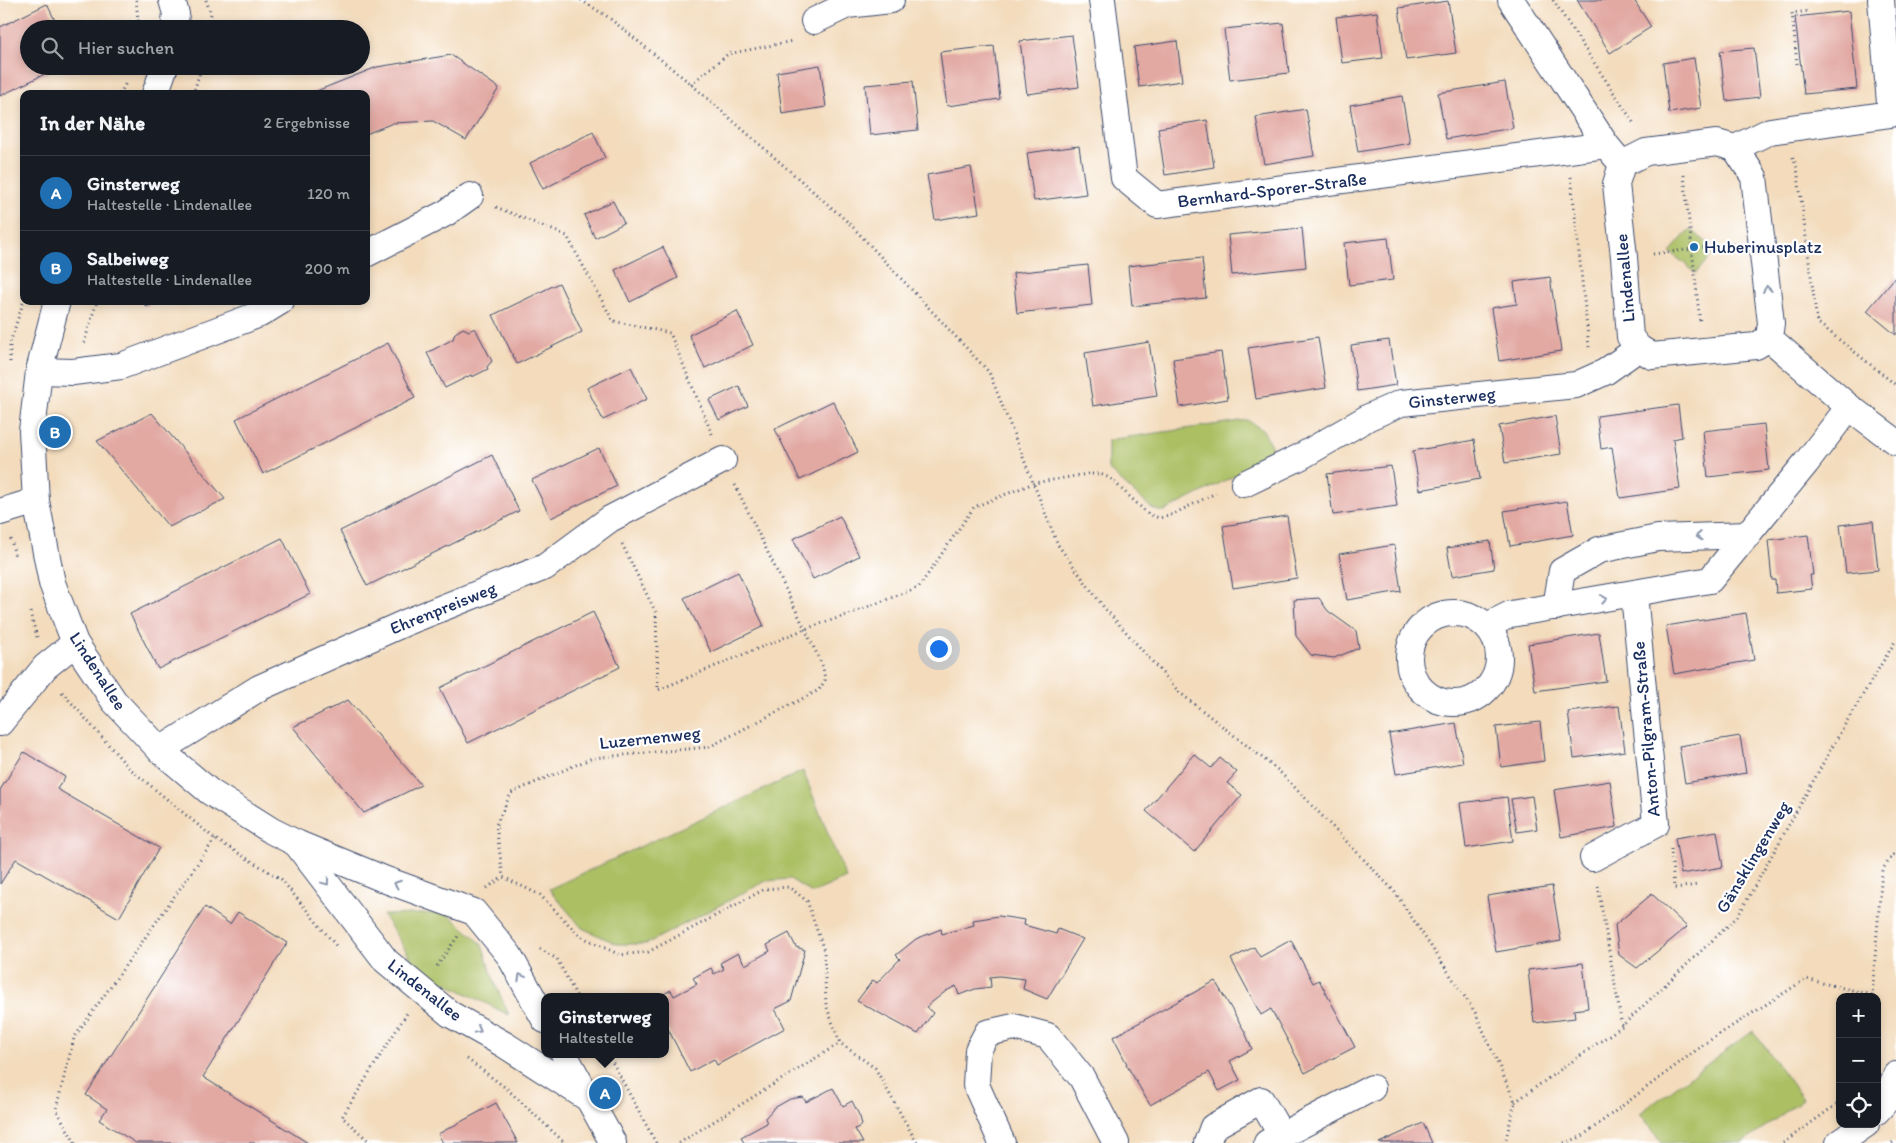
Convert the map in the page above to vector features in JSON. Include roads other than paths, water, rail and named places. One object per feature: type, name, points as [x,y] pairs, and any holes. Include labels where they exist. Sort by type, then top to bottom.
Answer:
[{"type":"street","points":[[172,0],[176,14],[175,20]]},
{"type":"street","points":[[814,20],[847,5],[891,0]]},
{"type":"street","name":"Bernhard-Sporer-Straße","points":[[1102,0],[1124,178],[1157,204],[1568,151],[1614,155],[1716,143],[1735,148]]},
{"type":"street","points":[[1510,0],[1614,155]]},
{"type":"street","points":[[1639,348],[1652,356],[1756,346],[1769,338],[1772,322],[1754,177],[1735,148],[1770,131],[1891,114],[1881,0]]},
{"type":"street","points":[[156,90],[162,75]]},
{"type":"street","name":"Lindenallee","points":[[1614,155],[1630,337],[1639,348]]},
{"type":"street","points":[[370,252],[446,213],[470,196]]},
{"type":"street","name":"Lindenallee","points":[[56,305],[39,371],[32,431],[36,501],[52,583],[75,642],[114,701],[160,750],[210,792],[272,831],[296,843],[386,880],[474,912],[509,955],[541,1013]]},
{"type":"street","points":[[39,371],[73,372],[121,366],[260,314],[275,305]]},
{"type":"street","points":[[1769,338],[1849,407],[1896,442]]},
{"type":"street","name":"Ginsterweg","points":[[1244,484],[1300,457],[1369,417],[1401,403],[1576,384],[1605,372],[1639,348]]},
{"type":"street","points":[[1487,626],[1511,614],[1710,580],[1849,407]]},
{"type":"street","name":"Ehrenpreisweg","points":[[160,750],[259,688],[407,622],[545,567],[610,519],[723,460]]},
{"type":"street","points":[[0,512],[36,501]]},
{"type":"street","points":[[1556,607],[1562,571],[1599,550],[1658,538],[1748,535]]},
{"type":"street","name":"Anton-Pilgram-Straße","points":[[1593,858],[1656,824],[1634,594]]},
{"type":"street","points":[[0,723],[45,667],[75,642]]},
{"type":"street","name":"Lindenallee","points":[[296,843],[386,961],[450,1014],[505,1045],[589,1099]]},
{"type":"street","points":[[1002,1143],[976,1086],[978,1050],[987,1033],[1014,1028],[1048,1036],[1082,1078],[1116,1143]]},
{"type":"street","name":"Lindenallee","points":[[566,1058],[613,1143]]},
{"type":"street","points":[[1887,1106],[1896,1075]]},
{"type":"street","points":[[1207,1143],[1213,1128],[1261,1100],[1274,1139],[1372,1088]]},
{"type":"street","points":[[1840,1143],[1861,1128]]},
{"type":"place","name":"Huberinusplatz","points":[[1694,247]]},
{"type":"place","name":"Salbeiweg","points":[[55,432]]},
{"type":"place","name":"Ginsterweg","points":[[605,1093]]}]
